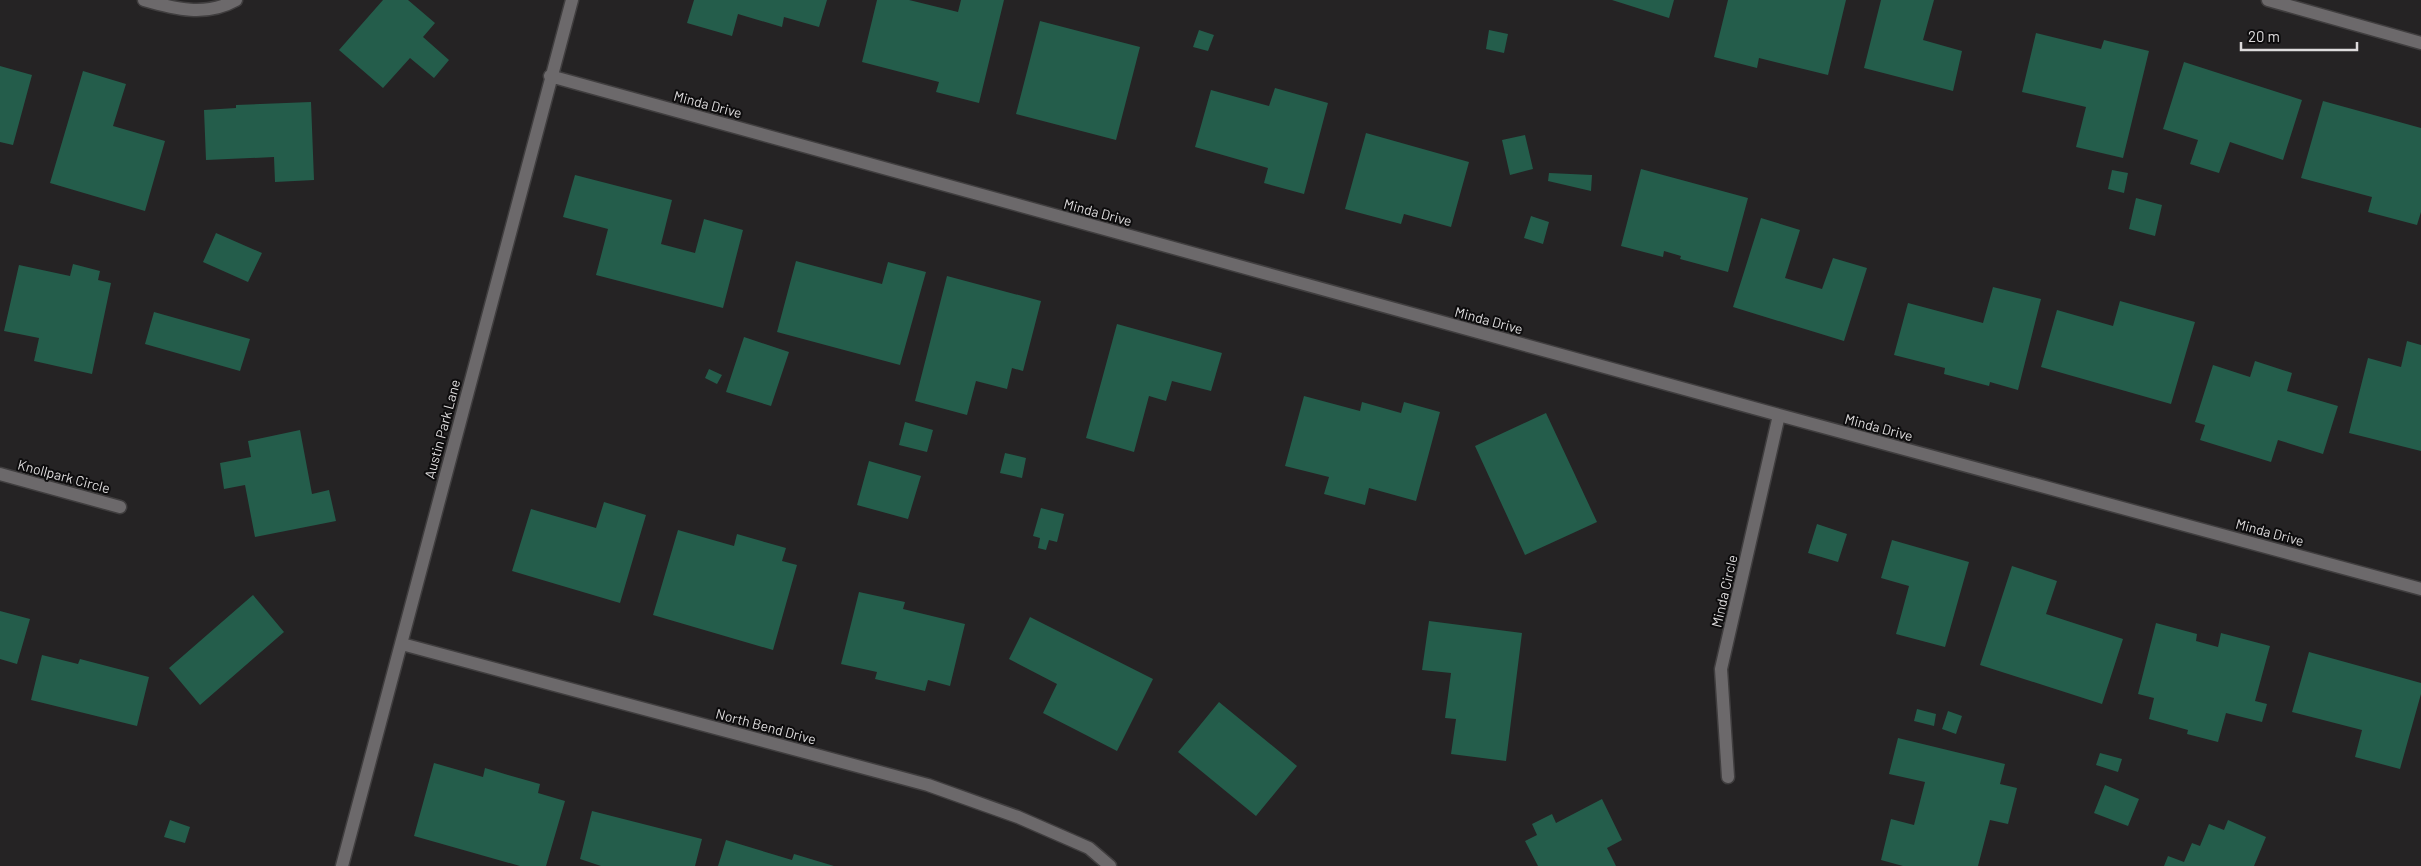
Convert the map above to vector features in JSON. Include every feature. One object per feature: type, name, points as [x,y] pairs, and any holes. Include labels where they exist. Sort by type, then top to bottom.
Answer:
[{"type":"street","points":[[144,0],[180,10],[222,8],[236,0]]},
{"type":"street","name":"Austin Park Lane","points":[[342,866],[550,76],[572,0]]},
{"type":"street","points":[[2268,0],[2421,43]]},
{"type":"street","name":"Minda Drive","points":[[550,76],[1779,415],[2421,589]]},
{"type":"street","name":"Minda Circle","points":[[1728,777],[1721,669],[1779,415]]},
{"type":"street","name":"Knollpark Circle","points":[[0,474],[120,507]]},
{"type":"street","name":"North Bend Drive","points":[[402,644],[928,785],[1018,816],[1089,848],[1110,866]]},
{"type":"building","points":[[383,0],[408,0],[435,23],[423,37],[449,60],[434,78],[410,58],[383,88],[339,50]]},
{"type":"building","points":[[694,0],[827,0],[819,27],[784,17],[782,27],[738,14],[732,36],[687,23]]},
{"type":"building","points":[[877,0],[909,0],[958,12],[961,0],[1004,0],[979,103],[936,92],[939,82],[862,62]]},
{"type":"building","points":[[1612,0],[1674,0],[1669,18]]},
{"type":"building","points":[[1728,0],[1846,0],[1828,75],[1759,58],[1757,68],[1714,57]]},
{"type":"building","points":[[1881,0],[1934,0],[1923,40],[1962,51],[1953,91],[1864,68]]},
{"type":"building","points":[[1040,21],[1140,47],[1116,140],[1016,114]]},
{"type":"building","points":[[1199,30],[1214,35],[1208,51],[1193,47]]},
{"type":"building","points":[[1489,30],[1508,34],[1504,53],[1486,49]]},
{"type":"building","points":[[2036,33],[2101,49],[2104,40],[2149,51],[2123,158],[2076,147],[2086,107],[2022,92]]},
{"type":"building","points":[[2184,62],[2302,100],[2283,160],[2230,142],[2219,173],[2190,164],[2198,140],[2163,129]]},
{"type":"building","points":[[0,66],[32,75],[13,145],[0,142]]},
{"type":"building","points":[[83,71],[126,84],[113,126],[165,141],[145,211],[50,183]]},
{"type":"building","points":[[1275,88],[1328,103],[1304,194],[1264,183],[1268,168],[1195,147],[1211,90],[1269,106]]},
{"type":"building","points":[[2323,101],[2421,128],[2421,212],[2417,225],[2368,212],[2372,197],[2301,178]]},
{"type":"building","points":[[311,102],[314,180],[275,182],[274,157],[206,160],[204,110],[236,108],[236,105]]},
{"type":"building","points":[[1366,133],[1469,162],[1451,227],[1404,214],[1401,224],[1345,209]]},
{"type":"building","points":[[1525,135],[1533,169],[1510,175],[1502,140]]},
{"type":"building","points":[[1641,169],[1748,198],[1728,272],[1680,259],[1681,256],[1664,251],[1663,257],[1621,246]]},
{"type":"building","points":[[2112,170],[2128,173],[2124,193],[2108,189]]},
{"type":"building","points":[[1549,173],[1592,175],[1591,191],[1548,181]]},
{"type":"building","points":[[575,175],[672,200],[661,244],[695,253],[704,219],[743,230],[723,308],[596,275],[608,229],[563,217]]},
{"type":"building","points":[[2136,198],[2162,205],[2155,236],[2129,229]]},
{"type":"building","points":[[1531,216],[1549,222],[1543,244],[1524,238]]},
{"type":"building","points":[[1761,218],[1800,230],[1785,278],[1822,289],[1833,258],[1867,268],[1844,341],[1733,307]]},
{"type":"building","points":[[216,233],[262,253],[248,282],[203,262]]},
{"type":"building","points":[[796,261],[882,284],[888,262],[926,272],[900,365],[777,332]]},
{"type":"building","points":[[73,264],[100,271],[98,280],[111,283],[92,374],[34,361],[39,338],[4,331],[19,265],[70,276]]},
{"type":"building","points":[[947,276],[1041,301],[1023,371],[1012,368],[1007,389],[976,381],[967,415],[915,401]]},
{"type":"building","points":[[1993,287],[2041,299],[2018,390],[1990,382],[1989,386],[1944,374],[1945,368],[1894,355],[1908,303],[1983,323]]},
{"type":"building","points":[[2120,301],[2195,322],[2171,404],[2041,367],[2057,310],[2113,326]]},
{"type":"building","points":[[154,312],[250,339],[240,371],[145,344]]},
{"type":"building","points":[[1117,324],[1222,353],[1211,391],[1172,381],[1166,401],[1149,396],[1134,452],[1086,438]]},
{"type":"building","points":[[744,337],[789,352],[771,406],[726,392]]},
{"type":"building","points":[[2407,341],[2421,345],[2421,451],[2349,433],[2368,358],[2401,367]]},
{"type":"building","points":[[2255,361],[2292,373],[2287,391],[2338,406],[2323,454],[2278,440],[2271,462],[2200,440],[2205,425],[2195,422],[2213,365],[2250,377]]},
{"type":"building","points":[[709,369],[722,375],[717,384],[705,378]]},
{"type":"building","points":[[1304,396],[1360,411],[1362,402],[1401,413],[1404,402],[1440,412],[1416,501],[1369,488],[1365,505],[1324,494],[1329,477],[1285,466]]},
{"type":"building","points":[[1546,413],[1597,522],[1525,555],[1475,446]]},
{"type":"building","points":[[905,422],[933,430],[927,452],[899,445]]},
{"type":"building","points":[[300,430],[312,494],[329,490],[336,521],[255,537],[245,485],[224,489],[220,463],[251,457],[248,441]]},
{"type":"building","points":[[1005,453],[1026,458],[1022,478],[1000,473]]},
{"type":"building","points":[[869,461],[921,476],[908,519],[857,505]]},
{"type":"building","points":[[604,502],[646,515],[620,603],[512,571],[531,509],[596,528]]},
{"type":"building","points":[[1041,508],[1064,514],[1057,542],[1049,540],[1046,550],[1038,548],[1040,538],[1033,536]]},
{"type":"building","points":[[1817,524],[1847,534],[1838,562],[1808,553]]},
{"type":"building","points":[[678,530],[734,546],[737,534],[786,548],[782,561],[797,565],[773,650],[653,615]]},
{"type":"building","points":[[1892,540],[1969,562],[1945,647],[1896,634],[1909,586],[1881,578]]},
{"type":"building","points":[[2012,566],[2057,581],[2046,614],[2123,639],[2102,704],[1980,665]]},
{"type":"building","points":[[859,592],[905,602],[903,609],[965,624],[950,686],[928,680],[925,691],[875,679],[877,672],[841,664]]},
{"type":"building","points":[[253,595],[284,632],[200,705],[169,668]]},
{"type":"building","points":[[0,611],[30,619],[17,664],[0,659]]},
{"type":"building","points":[[1030,617],[1153,679],[1117,751],[1043,713],[1057,684],[1009,659]]},
{"type":"building","points":[[1429,621],[1522,633],[1506,761],[1451,754],[1456,719],[1445,718],[1451,673],[1422,670]]},
{"type":"building","points":[[2156,623],[2197,634],[2196,641],[2218,647],[2221,633],[2270,646],[2255,701],[2267,704],[2262,722],[2226,713],[2218,742],[2187,734],[2188,730],[2149,719],[2154,698],[2138,694]]},
{"type":"building","points":[[2309,652],[2421,683],[2421,694],[2400,769],[2355,757],[2362,730],[2292,712]]},
{"type":"building","points":[[42,655],[78,664],[80,659],[149,677],[137,726],[31,700]]},
{"type":"building","points":[[1219,702],[1297,766],[1256,816],[1178,752]]},
{"type":"building","points":[[1917,709],[1936,714],[1934,726],[1914,721]]},
{"type":"building","points":[[1948,711],[1962,716],[1956,734],[1942,729]]},
{"type":"building","points":[[1898,738],[2005,764],[2000,784],[2017,788],[2008,824],[1990,820],[1978,866],[1903,866],[1881,860],[1891,819],[1914,825],[1925,782],[1889,774]]},
{"type":"building","points":[[2100,753],[2122,759],[2118,772],[2096,765]]},
{"type":"building","points":[[434,763],[483,777],[485,768],[540,784],[538,793],[565,801],[546,866],[520,866],[414,836]]},
{"type":"building","points":[[2105,785],[2139,799],[2128,826],[2094,813]]},
{"type":"building","points":[[1602,799],[1622,840],[1607,848],[1616,866],[1538,866],[1525,841],[1537,835],[1532,824],[1552,814],[1556,823]]},
{"type":"building","points":[[592,811],[702,839],[695,866],[601,866],[580,859]]},
{"type":"building","points":[[170,820],[190,827],[185,843],[164,837]]},
{"type":"building","points":[[2228,820],[2266,837],[2254,866],[2164,866],[2168,856],[2184,862],[2192,843],[2200,846],[2209,824],[2224,830]]},
{"type":"building","points":[[726,840],[792,860],[794,854],[834,866],[718,866]]}]
